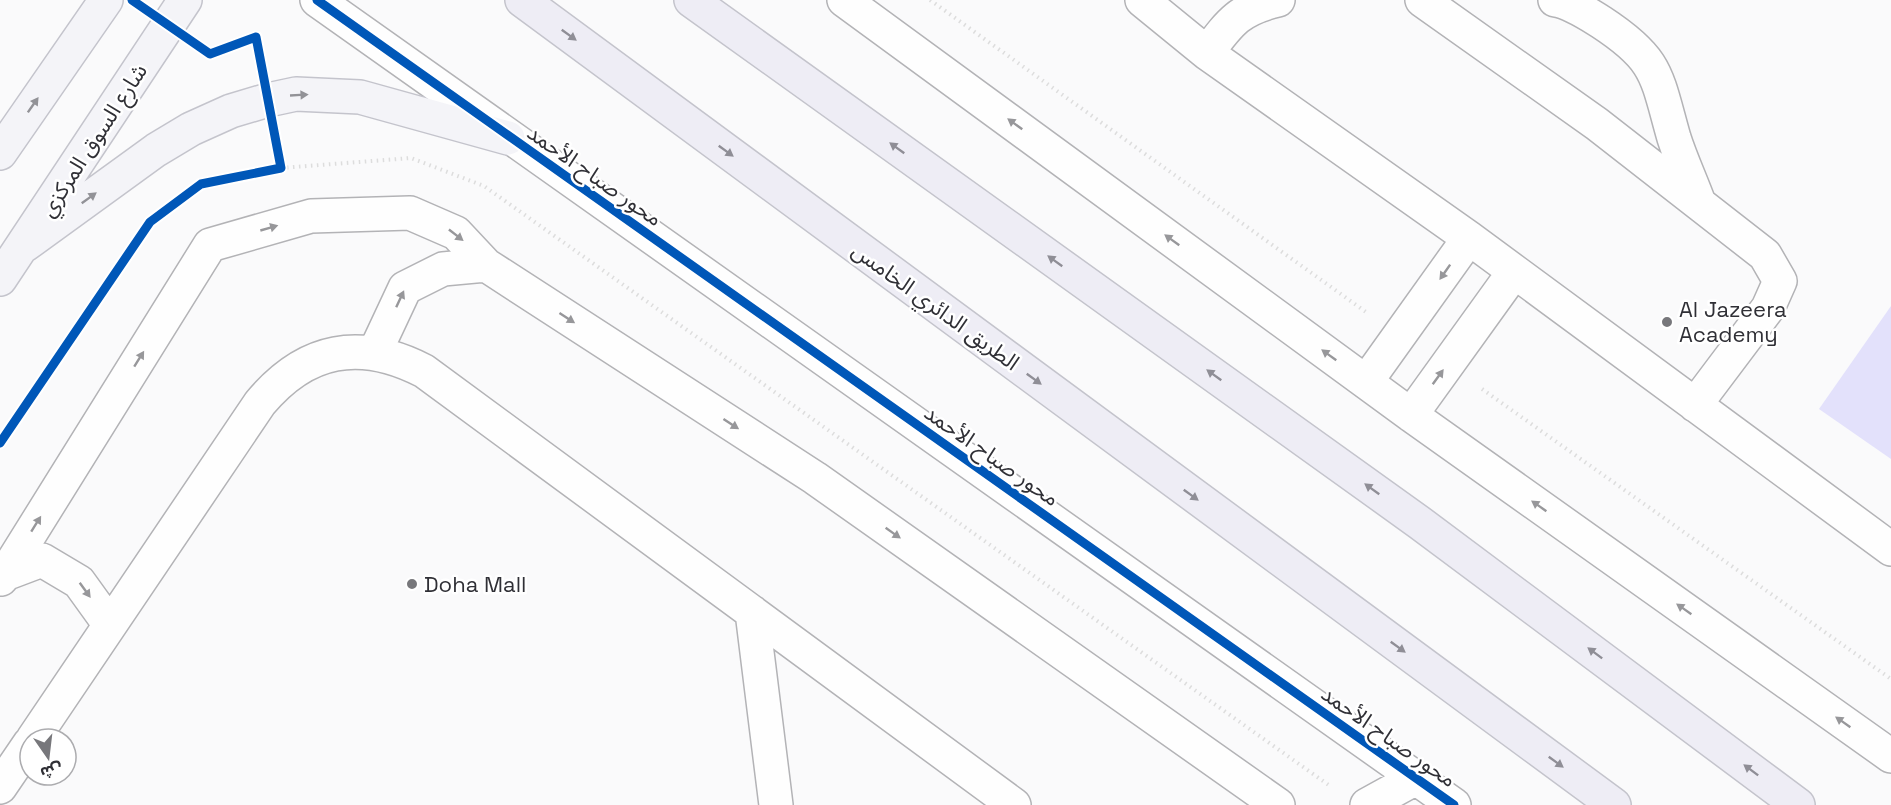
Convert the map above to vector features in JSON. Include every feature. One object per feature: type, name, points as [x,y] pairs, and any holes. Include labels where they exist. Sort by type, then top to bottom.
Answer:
[{"type":"highway","name":"الطريق الدائري الخامس","points":[[522,0],[1614,805]]},
{"type":"highway","points":[[691,0],[1420,523],[1798,805]]},
{"type":"main road","points":[[0,153],[106,0]]},
{"type":"main road","name":"شارع السوق المركزي","points":[[0,279],[185,0]]},
{"type":"main road","points":[[25,244],[156,150],[191,129],[231,111],[268,100],[296,94],[360,97],[508,138]]},
{"type":"street","points":[[316,0],[508,138]]},
{"type":"street","points":[[844,0],[1411,415],[1891,756]]},
{"type":"street","points":[[1142,0],[1207,52],[1469,238],[1891,549]]},
{"type":"street","points":[[1207,52],[1231,21],[1252,6],[1278,0]]},
{"type":"street","points":[[1422,0],[1597,124],[1765,255],[1780,281],[1768,308],[1695,405]]},
{"type":"street","points":[[1555,0],[1590,15],[1629,40],[1651,65],[1665,97],[1674,138],[1699,203]]},
{"type":"street","name":"محور صباح الأحمد","points":[[508,138],[1454,805]]},
{"type":"street","points":[[2,577],[210,245],[311,216],[410,213],[456,232],[486,265],[815,478],[1278,805]]},
{"type":"street","points":[[1366,382],[1469,238]]},
{"type":"street","points":[[375,352],[405,288],[443,269],[486,265]]},
{"type":"street","points":[[1411,415],[1514,272]]},
{"type":"street","points":[[41,727],[260,403],[277,383],[299,367],[322,357],[349,351],[375,352],[400,359],[424,371],[1014,805]]},
{"type":"street","points":[[2,577],[42,560],[79,582],[110,626]]},
{"type":"street","points":[[752,612],[783,800]]},
{"type":"street","points":[[0,787],[18,761]]},
{"type":"street","points":[[1367,805],[1416,778]]},
{"type":"path","points":[[268,100],[281,168],[270,170]]},
{"type":"shaded area","points":[[1891,306],[1891,459],[1819,409]]},
{"type":"cycle path","points":[[0,443],[150,222],[201,184],[281,168],[256,37],[210,54],[132,0]]},
{"type":"cycle path","points":[[317,0],[1454,805]]},
{"type":"place","name":"Al Jazeera Academy","points":[[1667,322]]},
{"type":"place","name":"Doha Mall","points":[[412,584]]}]
